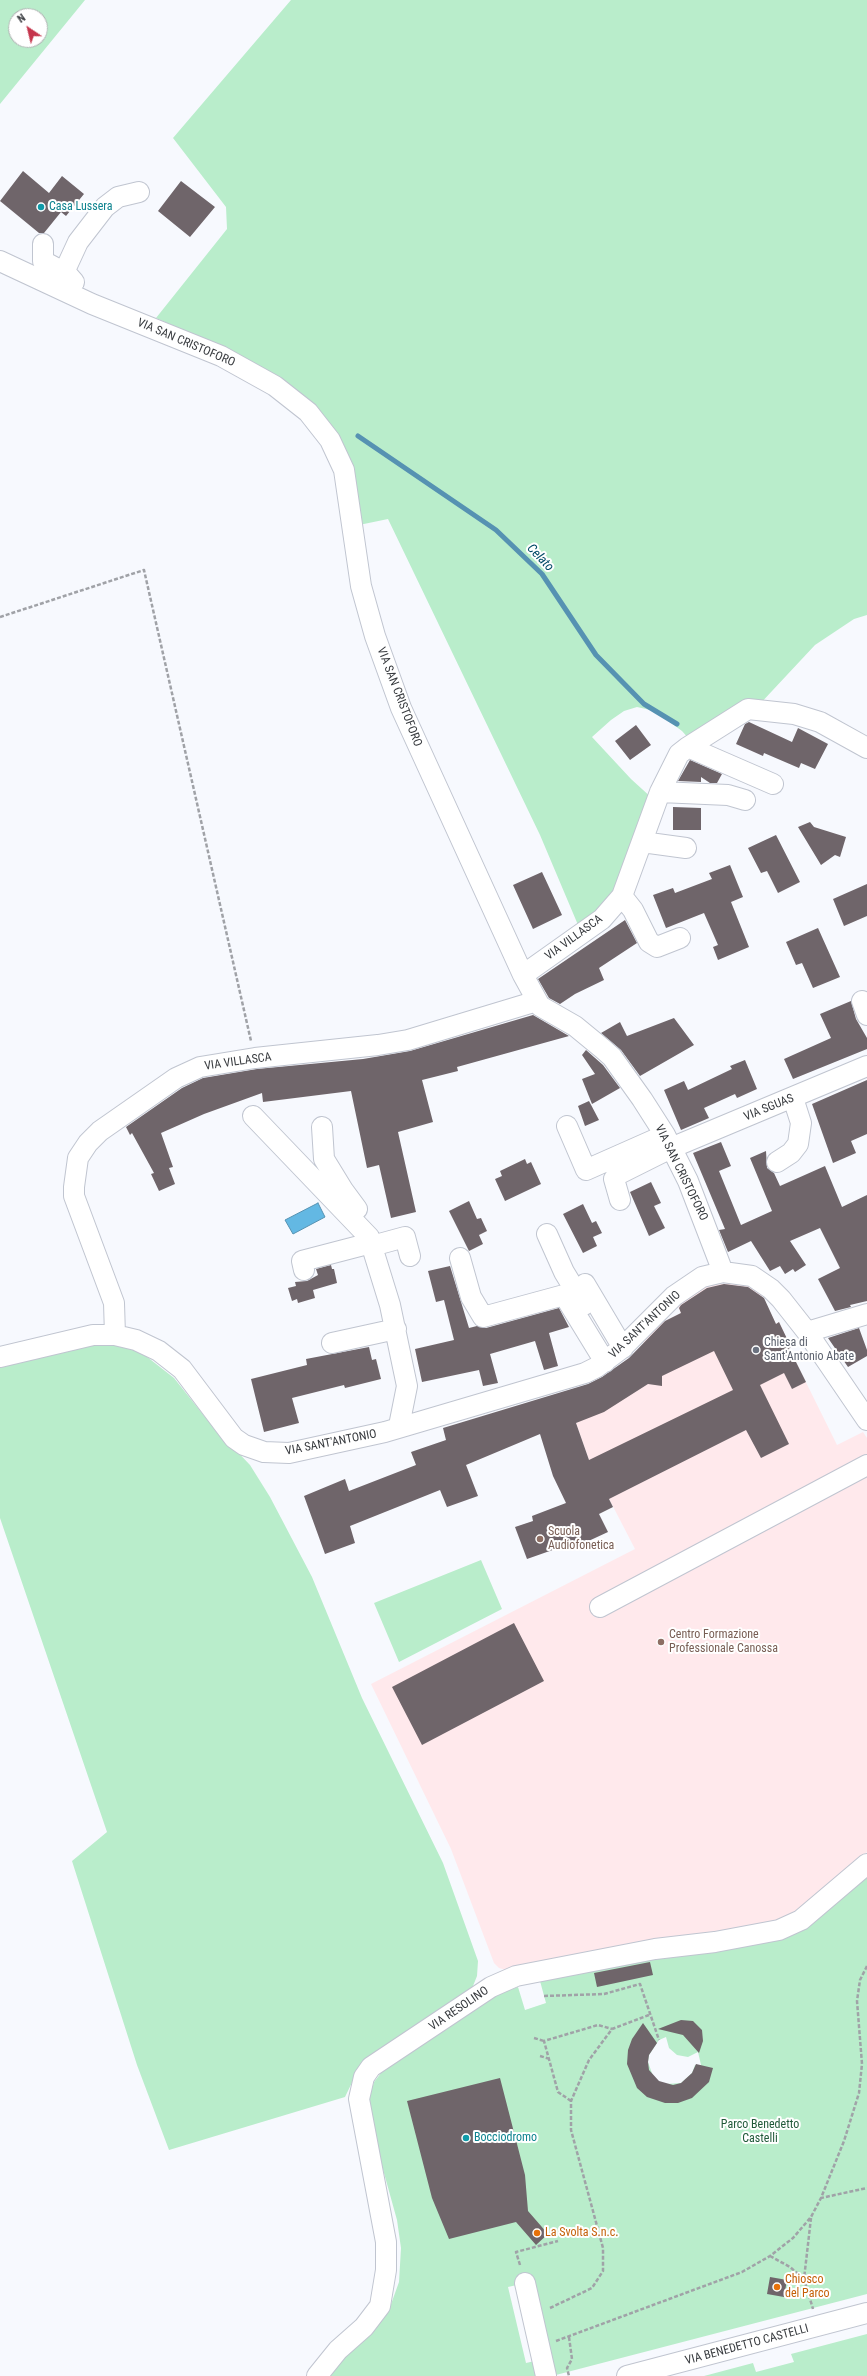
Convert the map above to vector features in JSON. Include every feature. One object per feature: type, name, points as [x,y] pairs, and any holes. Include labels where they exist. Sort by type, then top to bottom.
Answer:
[{"type":"street","points":[[67,274],[66,268],[78,242],[106,207],[118,197],[139,192]]},
{"type":"street","points":[[43,244],[43,261],[67,274],[92,304]]},
{"type":"street","name":"VIA SAN CRISTOFORO","points":[[0,261],[92,304],[221,356],[275,386],[308,412],[330,440],[344,470],[361,586],[375,636],[400,708],[523,975],[537,1002],[544,1008],[575,1026],[612,1057],[642,1099],[668,1141],[704,1217],[724,1272]]},
{"type":"street","name":"VIA VILLASCA","points":[[523,975],[602,920],[622,896],[660,792],[679,754],[688,747],[748,709],[794,714],[813,720],[867,748]]},
{"type":"street","points":[[688,747],[773,784]]},
{"type":"street","points":[[660,792],[728,796],[745,800]]},
{"type":"street","points":[[642,842],[686,848]]},
{"type":"street","points":[[622,896],[633,910],[649,942],[656,947],[680,938]]},
{"type":"street","name":"VIA VILLASCA","points":[[115,1335],[114,1303],[74,1196],[75,1168],[80,1154],[100,1131],[180,1076],[207,1065],[255,1058],[378,1045],[408,1040],[537,1002]]},
{"type":"street","name":"VIA SGUAS","points":[[668,1141],[794,1098],[867,1066]]},
{"type":"street","points":[[777,1162],[791,1153],[798,1144],[801,1123],[794,1098]]},
{"type":"street","points":[[253,1116],[359,1219]]},
{"type":"street","points":[[567,1126],[586,1170],[668,1141]]},
{"type":"street","points":[[322,1127],[324,1159],[343,1190],[371,1242],[396,1329],[407,1386],[399,1426]]},
{"type":"street","points":[[620,1200],[614,1179],[617,1175],[668,1141]]},
{"type":"street","points":[[547,1234],[564,1272],[614,1355]]},
{"type":"street","points":[[304,1270],[302,1261],[371,1242],[405,1237],[410,1256]]},
{"type":"street","points":[[567,1251],[614,1355]]},
{"type":"street","points":[[460,1258],[471,1297],[483,1317],[564,1295],[614,1355]]},
{"type":"street","name":"VIA SANT'ANTONIO","points":[[0,1357],[82,1336],[115,1335],[148,1345],[168,1357],[188,1376],[234,1438],[255,1449],[288,1453],[385,1432],[399,1426],[585,1373],[614,1355],[674,1296],[702,1278],[724,1272],[752,1276],[763,1282],[781,1299],[808,1332],[867,1420]]},
{"type":"street","points":[[808,1332],[867,1314]]},
{"type":"street","points":[[332,1343],[396,1329]]},
{"type":"street","points":[[407,1386],[429,1418]]},
{"type":"street","points":[[600,1607],[867,1465]]},
{"type":"street","name":"VIA RESOLINO","points":[[317,2376],[338,2350],[364,2327],[380,2306],[386,2270],[386,2242],[359,2099],[362,2082],[371,2067],[491,1987],[516,1976],[648,1950],[715,1942],[780,1930],[801,1920],[867,1864]]},
{"type":"street","points":[[525,2283],[546,2376]]},
{"type":"street","name":"VIA BENEDETTO CASTELLI","points":[[627,2376],[867,2313]]},
{"type":"path","points":[[0,617],[144,570],[255,1058]]},
{"type":"path","points":[[540,2346],[569,2337],[627,2313],[725,2280],[770,2256],[793,2238],[811,2218],[821,2198],[844,2141],[859,2093],[862,2064],[857,2001],[860,1980],[867,1966]]},
{"type":"path","points":[[544,1996],[604,1994],[640,1984],[649,2015],[660,2040]]},
{"type":"path","points":[[532,2313],[578,2296],[592,2288],[603,2271],[603,2248],[571,2130],[571,2101],[589,2060],[612,2029],[649,2015]]},
{"type":"path","points":[[534,2038],[544,2041],[598,2025],[612,2029]]},
{"type":"path","points":[[544,2041],[558,2092],[571,2101]]},
{"type":"path","points":[[540,2056],[550,2059]]},
{"type":"path","points":[[821,2198],[867,2188]]},
{"type":"path","points":[[811,2218],[804,2279],[815,2314]]},
{"type":"path","points":[[525,2283],[516,2252],[558,2241]]},
{"type":"path","points":[[770,2256],[790,2267],[804,2279]]},
{"type":"path","points":[[569,2337],[572,2359],[567,2368],[569,2376]]},
{"type":"shaded area","name":"Centro Formazione Professionale Canossa","points":[[734,1283],[753,1287],[763,1297],[776,1324],[779,1322],[791,1347],[789,1348],[837,1445],[863,1432],[867,1438],[867,1852],[794,1915],[770,1925],[588,1952],[506,1970],[499,1968],[494,1963],[451,1849],[371,1684],[635,1549],[589,1460],[576,1423],[662,1376],[643,1343],[661,1323],[681,1313],[676,1303],[710,1285]]},
{"type":"green space","points":[[0,0],[85,0],[48,45],[48,8],[8,8],[8,48],[46,48],[0,104]]},
{"type":"green space","points":[[291,0],[867,0],[867,615],[854,619],[815,645],[758,706],[690,740],[682,731],[655,711],[637,707],[624,711],[611,720],[592,737],[631,779],[653,799],[619,894],[581,932],[540,835],[388,519],[359,525],[350,464],[226,349],[156,318],[227,229],[226,207],[173,138]]},
{"type":"green space","points":[[113,1344],[137,1349],[174,1378],[209,1422],[250,1465],[270,1497],[312,1577],[362,1698],[443,1863],[478,1961],[477,1976],[471,1991],[358,2070],[345,2097],[169,2150],[137,2065],[72,1861],[107,1832],[0,1518],[0,1366],[92,1345]]},
{"type":"green space","points":[[481,1560],[502,1609],[399,1662],[374,1603]]},
{"type":"green space","name":"Parco Benedetto Castelli","points":[[867,1876],[867,2294],[552,2376],[542,2311],[530,2282],[508,2287],[526,2363],[539,2360],[542,2376],[328,2376],[342,2356],[384,2318],[390,2307],[399,2282],[401,2248],[397,2220],[369,2119],[369,2098],[374,2082],[381,2073],[494,1996],[518,1987],[525,2010],[546,2003],[540,1981],[686,1952],[791,1936],[809,1926]],"holes":[[[666,2037],[669,2048],[677,2055],[688,2057],[698,2052],[701,2065],[695,2065],[692,2073],[681,2083],[666,2084],[652,2088],[653,2076],[648,2062],[649,2055],[659,2040]]]},
{"type":"green space","points":[[867,2334],[867,2376],[704,2376],[753,2363],[756,2372],[794,2362],[791,2354]]},
{"type":"water","points":[[318,1203],[325,1217],[293,1234],[285,1220]]},
{"type":"building","name":"Casa Lussera","points":[[23,171],[49,193],[62,176],[84,194],[66,216],[61,212],[44,233],[39,233],[0,201]]},
{"type":"building","points":[[181,181],[215,207],[190,237],[158,211]]},
{"type":"building","points":[[749,722],[792,742],[798,728],[828,744],[815,769],[801,763],[799,768],[764,753],[763,756],[736,744],[745,724]]},
{"type":"building","points":[[636,725],[651,745],[630,760],[615,741]]},
{"type":"building","points":[[690,760],[722,774],[717,783],[710,783],[701,777],[701,782],[678,781]]},
{"type":"building","points":[[673,807],[701,808],[701,830],[673,830]]},
{"type":"building","points":[[810,822],[814,827],[846,837],[840,857],[835,855],[821,865],[798,827]]},
{"type":"building","points":[[776,835],[800,882],[778,893],[767,871],[761,873],[748,848]]},
{"type":"building","points":[[730,865],[743,897],[731,902],[749,947],[718,960],[713,947],[718,945],[704,913],[666,928],[653,895],[673,888],[675,893],[712,879],[709,873]]},
{"type":"building","points":[[542,872],[562,915],[533,929],[513,885]]},
{"type":"building","points":[[867,884],[867,916],[844,926],[833,899]]},
{"type":"building","points":[[625,920],[637,943],[599,968],[604,980],[575,994],[560,1004],[549,998],[538,979]]},
{"type":"building","points":[[818,928],[840,977],[813,988],[802,963],[796,965],[786,942]]},
{"type":"building","points":[[851,1001],[856,1019],[867,1038],[867,1049],[793,1079],[784,1059],[831,1038],[820,1014]]},
{"type":"building","points":[[533,1015],[569,1036],[457,1067],[458,1071],[422,1080],[433,1122],[398,1132],[416,1212],[391,1218],[379,1165],[367,1168],[351,1091],[263,1102],[262,1093],[204,1114],[161,1133],[173,1167],[169,1168],[175,1184],[159,1191],[151,1174],[154,1173],[132,1133],[130,1135],[126,1127],[182,1088],[203,1078],[257,1069],[363,1059],[410,1051]]},
{"type":"building","points":[[674,1018],[694,1045],[640,1076],[621,1050],[601,1033],[620,1022],[627,1036]]},
{"type":"building","points":[[586,1050],[603,1065],[620,1088],[592,1104],[582,1079],[595,1074],[582,1055]]},
{"type":"building","points":[[745,1060],[757,1089],[737,1098],[735,1094],[704,1108],[709,1118],[681,1130],[664,1090],[684,1081],[688,1090],[732,1069],[730,1066]]},
{"type":"building","points":[[867,1080],[867,1134],[851,1141],[856,1153],[833,1163],[812,1104]]},
{"type":"building","points":[[589,1101],[599,1120],[585,1126],[578,1106]]},
{"type":"building","points":[[721,1142],[731,1166],[719,1171],[741,1225],[772,1211],[750,1158],[766,1151],[767,1168],[774,1173],[780,1186],[825,1166],[842,1207],[867,1195],[867,1301],[850,1305],[851,1307],[835,1311],[818,1279],[840,1268],[820,1228],[790,1241],[806,1265],[795,1272],[793,1269],[785,1274],[780,1266],[770,1271],[751,1241],[728,1252],[719,1230],[725,1229],[693,1153]]},
{"type":"building","points":[[525,1159],[527,1164],[531,1162],[541,1184],[505,1201],[495,1179],[502,1176],[500,1171]]},
{"type":"building","points":[[651,1182],[661,1203],[654,1206],[665,1228],[649,1236],[630,1192]]},
{"type":"building","points":[[469,1201],[477,1219],[481,1218],[487,1231],[479,1235],[483,1244],[469,1251],[449,1211]]},
{"type":"building","points":[[583,1204],[592,1223],[596,1221],[602,1233],[593,1237],[597,1246],[583,1253],[563,1214]]},
{"type":"building","points":[[331,1265],[332,1269],[334,1269],[337,1283],[313,1290],[315,1298],[298,1303],[297,1299],[292,1301],[288,1288],[296,1286],[295,1282],[307,1281],[318,1275],[316,1269]]},
{"type":"building","points":[[450,1266],[469,1328],[477,1326],[486,1328],[559,1308],[569,1327],[549,1333],[558,1366],[544,1370],[535,1341],[490,1354],[498,1383],[483,1386],[479,1370],[422,1382],[415,1349],[454,1340],[444,1300],[436,1302],[428,1271]]},
{"type":"building","points":[[724,1284],[748,1287],[764,1298],[776,1324],[779,1322],[791,1347],[789,1348],[806,1382],[792,1389],[784,1373],[760,1385],[789,1444],[761,1458],[746,1430],[609,1499],[613,1507],[599,1514],[608,1532],[582,1544],[581,1540],[527,1559],[515,1527],[533,1521],[532,1516],[566,1503],[553,1476],[540,1434],[466,1465],[478,1496],[447,1507],[440,1490],[350,1526],[355,1543],[325,1554],[304,1496],[345,1479],[349,1491],[416,1465],[411,1452],[446,1440],[443,1428],[588,1384],[602,1377],[629,1358],[665,1321],[681,1313],[679,1308],[681,1305],[707,1288]],"holes":[[[714,1351],[733,1390],[589,1460],[576,1423],[604,1412],[648,1384],[662,1386],[662,1376]]]},
{"type":"building","points":[[859,1328],[867,1350],[867,1356],[848,1367],[828,1338]]},
{"type":"building","points":[[369,1347],[372,1360],[376,1359],[381,1379],[345,1388],[344,1385],[292,1398],[299,1423],[264,1432],[251,1379],[307,1365],[306,1359]]},
{"type":"building","points":[[514,1623],[544,1681],[422,1745],[392,1687]]},
{"type":"building","points":[[650,1962],[653,1975],[597,1987],[594,1973]]},
{"type":"building","points":[[681,2020],[693,2021],[702,2030],[703,2041],[699,2053],[683,2035],[658,2029]]},
{"type":"building","points":[[643,2023],[657,2043],[649,2055],[648,2062],[649,2070],[659,2081],[673,2085],[681,2083],[692,2073],[696,2064],[713,2068],[709,2082],[692,2098],[678,2103],[665,2103],[647,2097],[637,2088],[627,2064],[628,2050],[632,2039]]},
{"type":"building","name":"Bocciodromo","points":[[500,2078],[525,2175],[528,2211],[548,2234],[536,2245],[516,2222],[449,2239],[432,2198],[407,2101]]},
{"type":"building","name":"Chiosco del Parco","points":[[770,2277],[787,2280],[784,2297],[767,2294]]},
{"type":"waterway","name":"Celato","points":[[358,436],[496,530],[542,574],[596,655],[644,704],[677,724]]},
{"type":"place","name":"Casa Lussera","points":[[41,207]]},
{"type":"place","name":"Chiesa di Sant'Antonio Abate","points":[[756,1350]]},
{"type":"place","name":"Scuola Audiofonetica","points":[[540,1539]]},
{"type":"place","name":"Centro Formazione Professionale Canossa","points":[[661,1642]]},
{"type":"place","name":"Bocciodromo","points":[[466,2138]]},
{"type":"place","name":"La Svolta S.n.c.","points":[[537,2233]]},
{"type":"place","name":"Chiosco del Parco","points":[[777,2287]]}]
